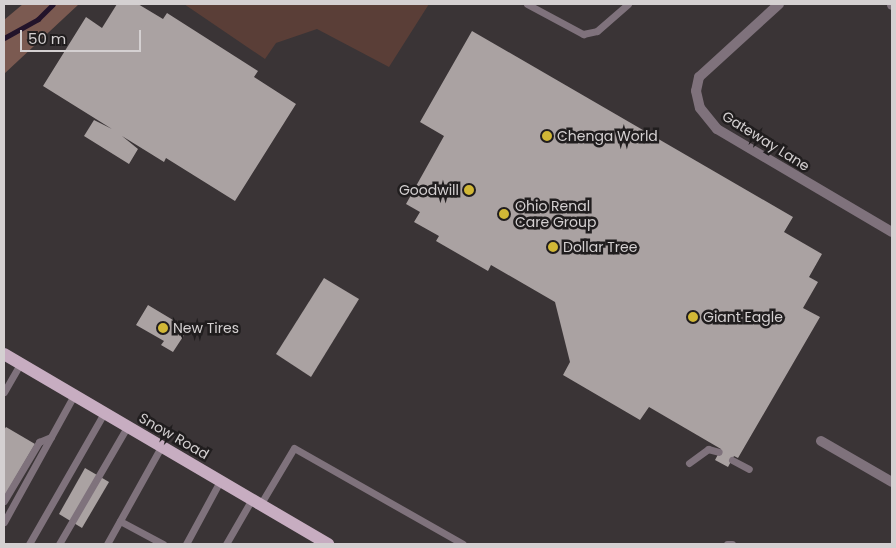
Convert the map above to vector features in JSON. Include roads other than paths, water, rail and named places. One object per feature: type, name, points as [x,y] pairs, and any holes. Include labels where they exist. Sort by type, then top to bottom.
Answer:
[{"type":"main road","name":"Snow Road","points":[[4,354],[328,544]]},
{"type":"street","name":"Gateway Lane","points":[[779,4],[699,77],[696,91],[700,108],[717,129],[892,232]]},
{"type":"street","points":[[821,441],[892,482]]},
{"type":"lane","points":[[527,4],[583,34],[597,31],[628,4]]},
{"type":"lane","points":[[4,392],[20,364]]},
{"type":"lane","points":[[4,522],[74,395]]},
{"type":"lane","points":[[29,544],[104,413]]},
{"type":"lane","points":[[59,544],[127,426]]},
{"type":"lane","points":[[4,501],[39,442],[51,437]]},
{"type":"lane","points":[[107,544],[161,446]]},
{"type":"lane","points":[[226,544],[294,448],[463,544]]},
{"type":"lane","points":[[689,463],[708,449],[719,452]]},
{"type":"lane","points":[[732,460],[749,469]]},
{"type":"lane","points":[[186,544],[220,481]]},
{"type":"lane","points":[[120,521],[163,544]]},
{"type":"lane","points":[[727,544],[732,544]]},
{"type":"waterway","points":[[4,38],[38,19],[53,4]]},
{"type":"place","name":"Chenga World","points":[[547,136]]},
{"type":"place","name":"Goodwill","points":[[469,190]]},
{"type":"place","name":"Ohio Renal Care Group","points":[[504,214]]},
{"type":"place","name":"Dollar Tree","points":[[553,247]]},
{"type":"place","name":"Giant Eagle","points":[[693,317]]},
{"type":"place","name":"New Tires","points":[[163,328]]}]
